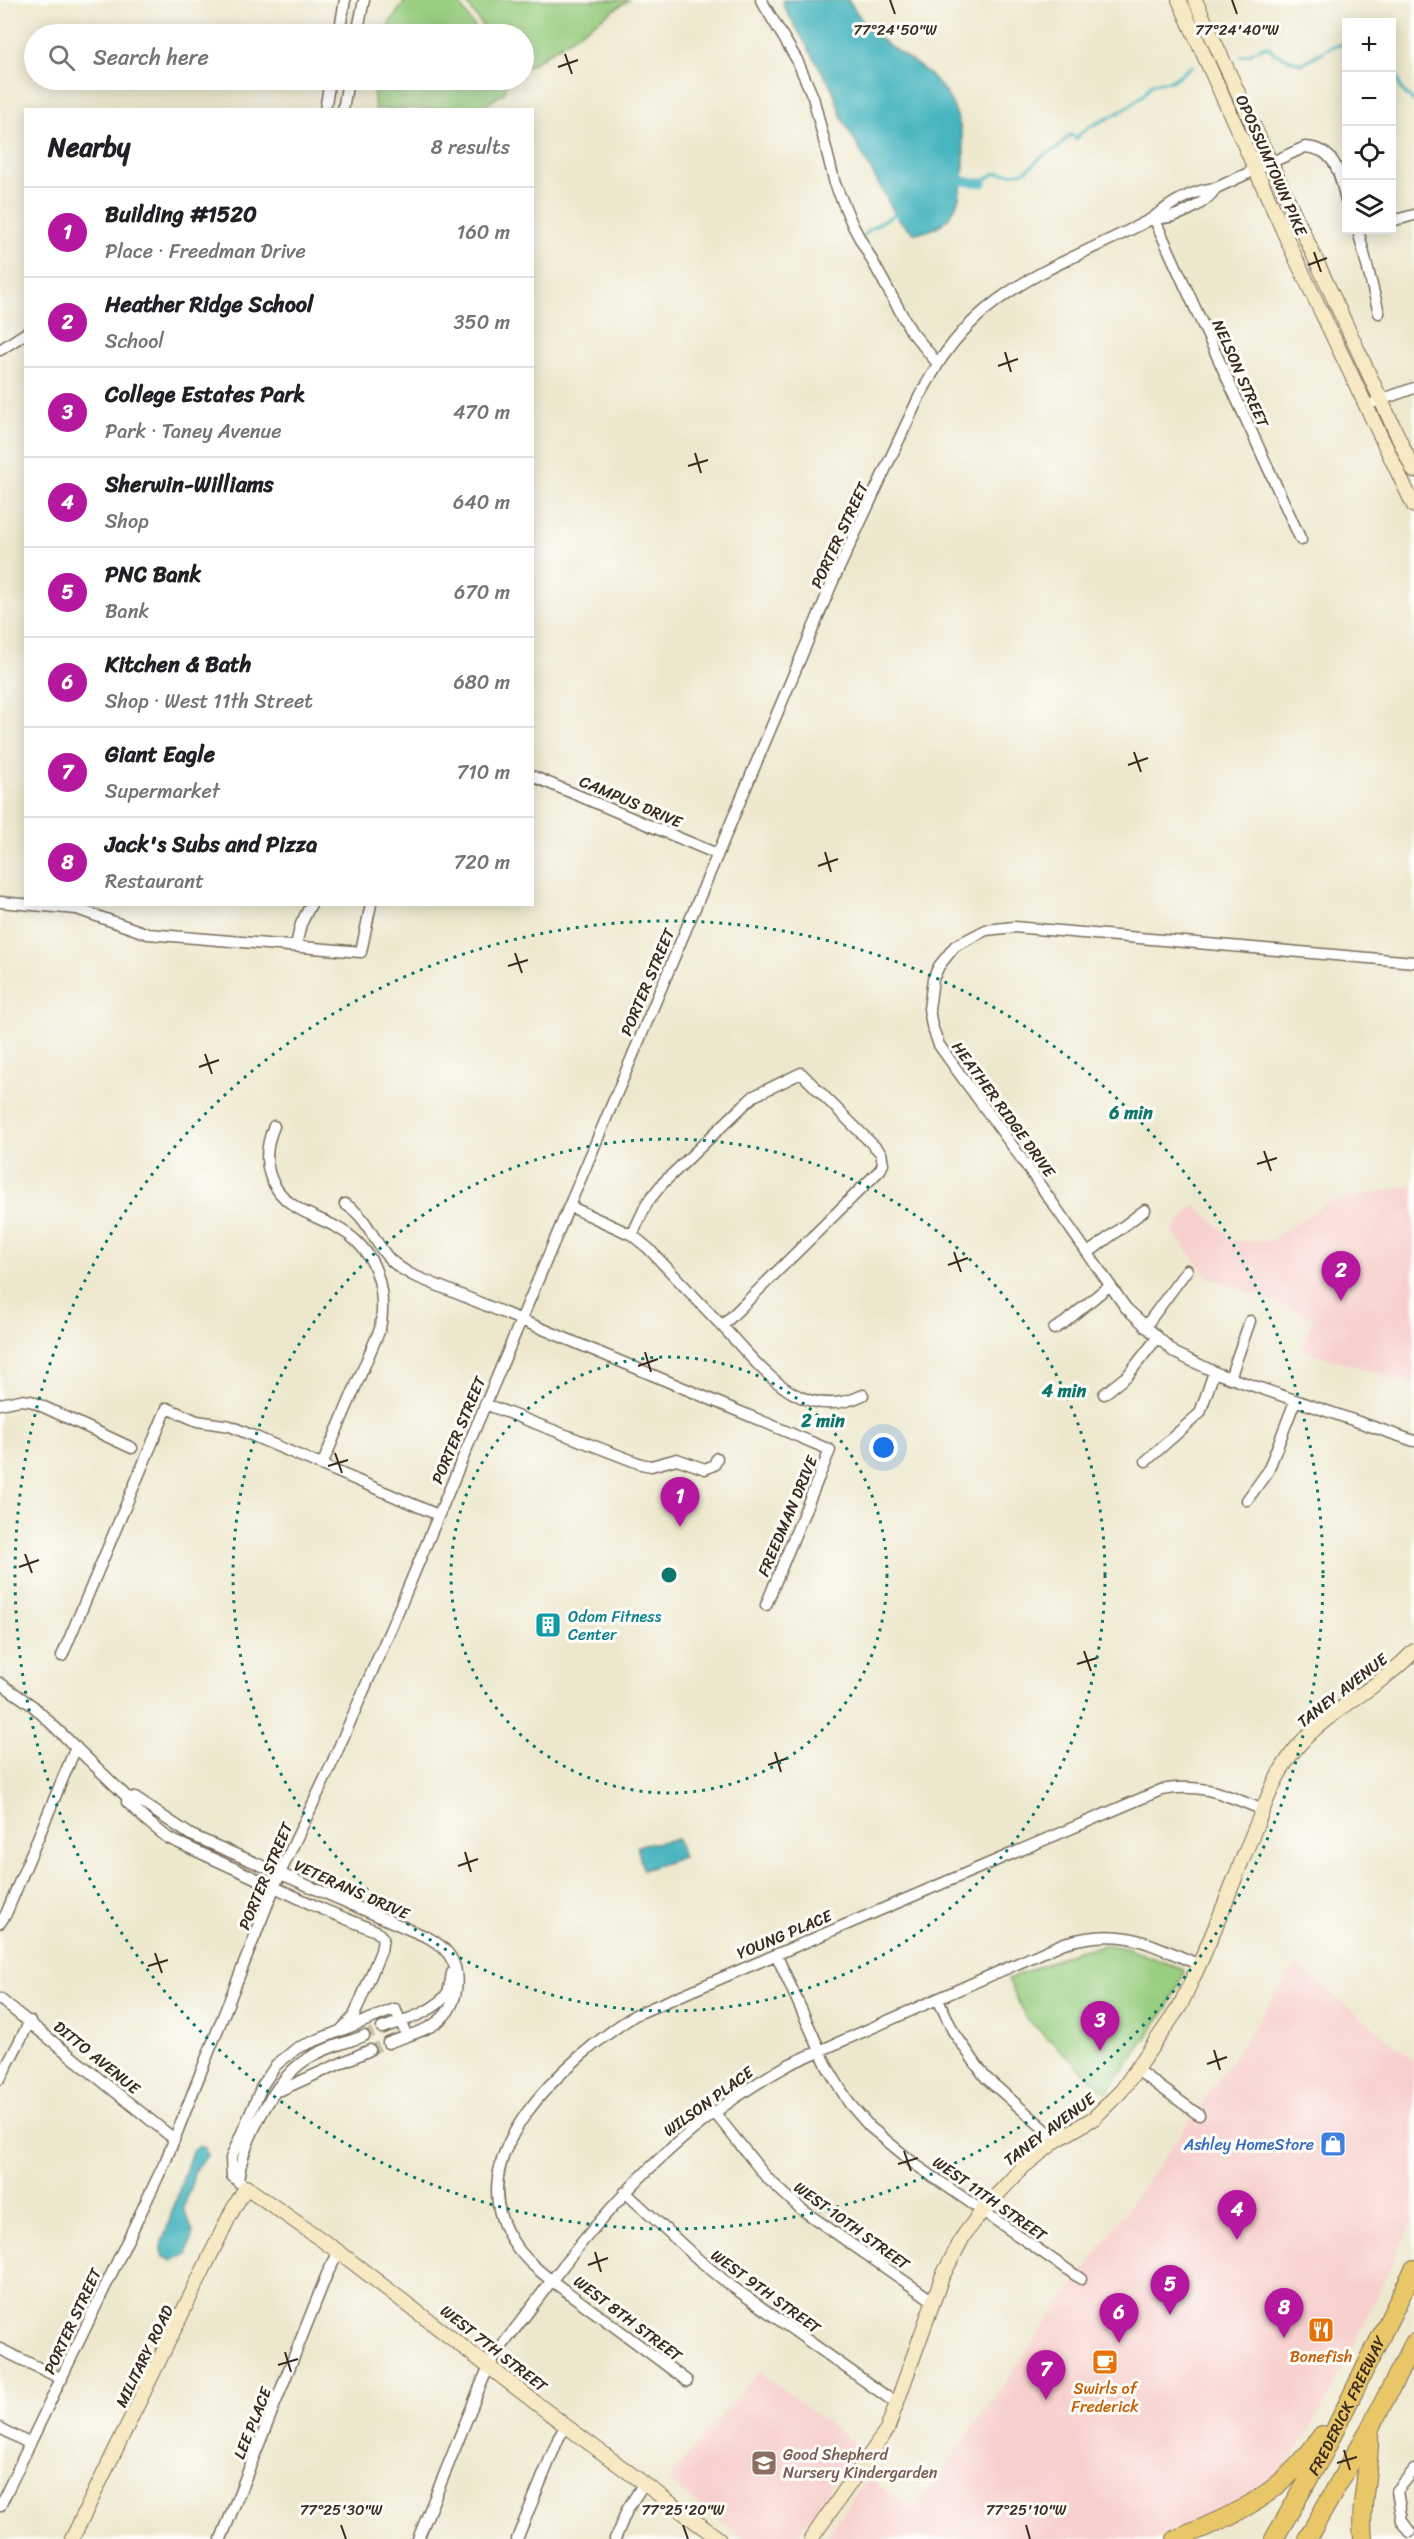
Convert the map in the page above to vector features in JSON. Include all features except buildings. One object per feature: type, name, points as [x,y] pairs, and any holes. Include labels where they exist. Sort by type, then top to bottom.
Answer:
[{"type":"highway","name":"FREDERICK FREEWAY","points":[[1274,2539],[1323,2454],[1414,2269]]},
{"type":"highway","name":"FREDERICK FREEWAY","points":[[1307,2539],[1369,2430],[1414,2343]]},
{"type":"highway","points":[[1176,2539],[1236,2514],[1267,2494],[1293,2473],[1319,2440],[1366,2369]]},
{"type":"highway","points":[[1363,2539],[1362,2505],[1371,2452],[1369,2430]]},
{"type":"street","points":[[341,24],[345,0]]},
{"type":"street","points":[[359,24],[364,0]]},
{"type":"street","points":[[761,0],[797,60],[813,97],[835,183],[853,226],[911,331],[938,364]]},
{"type":"street","name":"OPOSSUMTOWN PIKE","points":[[1179,0],[1255,169],[1414,506]]},
{"type":"street","name":"OPOSSUMTOWN PIKE","points":[[1195,0],[1414,471]]},
{"type":"street","points":[[325,108],[328,90]]},
{"type":"street","points":[[343,108],[346,90]]},
{"type":"street","name":"PORTER STREET","points":[[0,2506],[174,2139],[280,1873],[329,1770],[836,576],[919,398],[938,364],[963,331],[1015,286],[1154,218],[1164,219],[1187,210],[1209,198],[1216,188],[1269,162],[1305,147],[1318,147],[1334,162],[1342,185]]},
{"type":"street","points":[[1396,220],[1414,215]]},
{"type":"street","name":"NELSON STREET","points":[[1154,218],[1301,540]]},
{"type":"street","points":[[1360,234],[1379,313]]},
{"type":"street","points":[[0,350],[24,334]]},
{"type":"street","points":[[1367,406],[1380,399],[1414,388]]},
{"type":"street","name":"CAMPUS DRIVE","points":[[534,777],[717,854]]},
{"type":"street","points":[[0,902],[24,904]]},
{"type":"street","points":[[44,906],[77,909],[148,934],[361,952],[371,906]]},
{"type":"street","points":[[296,945],[301,924],[310,906]]},
{"type":"street","name":"HEATHER RIDGE DRIVE","points":[[1414,962],[1014,927],[986,930],[955,946],[939,966],[929,992],[928,1009],[939,1045],[1126,1308],[1157,1338],[1175,1353],[1214,1372],[1414,1441]]},
{"type":"street","points":[[632,1235],[647,1203],[662,1184],[727,1121],[754,1096],[801,1073],[881,1153],[883,1164],[880,1170],[722,1326]]},
{"type":"street","points":[[274,1126],[266,1152],[272,1182],[286,1200],[300,1210],[333,1225],[357,1241],[376,1269],[382,1293],[380,1329],[322,1465]]},
{"type":"street","points":[[345,1204],[363,1218],[385,1254],[394,1264],[412,1275],[520,1319]]},
{"type":"street","points":[[568,1206],[632,1235],[648,1248],[757,1363],[798,1398],[831,1405],[863,1395]]},
{"type":"street","points":[[1088,1253],[1145,1210]]},
{"type":"street","points":[[1145,1327],[1188,1270]]},
{"type":"street","points":[[1054,1329],[1110,1285]]},
{"type":"street","name":"FREEDMAN DRIVE","points":[[520,1319],[830,1450],[766,1605]]},
{"type":"street","points":[[1230,1378],[1250,1322]]},
{"type":"street","points":[[1104,1394],[1128,1375],[1157,1338]]},
{"type":"street","points":[[1146,1461],[1200,1413],[1214,1372]]},
{"type":"street","points":[[0,1404],[20,1400],[31,1401],[132,1448]]},
{"type":"street","points":[[1247,1500],[1268,1472],[1295,1401]]},
{"type":"street","points":[[485,1404],[641,1464],[651,1466],[678,1459],[705,1469],[714,1465],[717,1458]]},
{"type":"street","points":[[62,1656],[167,1408],[197,1421],[230,1426],[438,1515]]},
{"type":"street","name":"TANEY AVENUE","points":[[811,2539],[883,2436],[897,2404],[933,2301],[954,2253],[982,2210],[1023,2167],[1057,2140],[1094,2118],[1108,2106],[1137,2070],[1180,2006],[1200,1965],[1274,1784],[1298,1745],[1326,1721],[1382,1681],[1414,1651]]},
{"type":"street","name":"VETERANS DRIVE","points":[[0,1683],[22,1696],[127,1797],[135,1798],[191,1835],[429,1938],[444,1949],[453,1966]]},
{"type":"street","points":[[0,1923],[20,1884],[76,1747]]},
{"type":"street","name":"YOUNG PLACE","points":[[552,2280],[516,2246],[506,2228],[500,2209],[498,2170],[511,2138],[523,2119],[563,2069],[608,2032],[635,2015],[1161,1791],[1187,1787],[1212,1790],[1263,1810]]},
{"type":"street","name":"VETERANS DRIVE","points":[[127,1797],[127,1802],[168,1838],[376,1931],[383,1938],[381,1951],[354,2016],[341,2030]]},
{"type":"street","name":"WILSON PLACE","points":[[418,2539],[490,2365],[552,2280],[625,2192],[680,2138],[714,2112],[757,2082],[820,2051],[1064,1943],[1085,1937],[1121,1935],[1200,1965]]},
{"type":"street","name":"WEST 11TH STREET","points":[[776,1954],[839,2087],[870,2127],[916,2165],[1081,2279]]},
{"type":"street","points":[[382,2028],[429,2009],[439,2001],[448,1991],[453,1966]]},
{"type":"street","points":[[388,2043],[443,2018],[457,1993],[453,1966]]},
{"type":"street","name":"DITTO AVENUE","points":[[0,1999],[174,2139]]},
{"type":"street","points":[[938,2000],[953,2031],[985,2077],[1057,2140]]},
{"type":"street","points":[[242,2185],[232,2175],[231,2158],[262,2086],[276,2065],[297,2048],[395,2009],[406,2036]]},
{"type":"street","points":[[0,2079],[30,2021]]},
{"type":"street","points":[[242,2185],[240,2165],[245,2149],[272,2098],[292,2071],[304,2060],[364,2036]]},
{"type":"street","points":[[272,2098],[283,2088],[370,2050]]},
{"type":"street","points":[[1137,2070],[1199,2115]]},
{"type":"street","name":"WEST 10TH STREET","points":[[714,2112],[767,2178],[801,2209],[933,2301]]},
{"type":"street","name":"WEST 7TH STREET","points":[[242,2185],[339,2252],[490,2365],[566,2426],[719,2539]]},
{"type":"street","name":"MILITARY ROAD","points":[[72,2539],[231,2213],[242,2185]]},
{"type":"street","name":"WEST 9TH STREET","points":[[625,2192],[699,2260],[730,2285],[897,2404]]},
{"type":"street","name":"LEE PLACE","points":[[221,2539],[327,2274],[339,2252]]},
{"type":"street","name":"WEST 8TH STREET","points":[[552,2280],[687,2380]]},
{"type":"street","points":[[0,2349],[62,2379]]},
{"type":"street","points":[[517,2539],[559,2437],[566,2426]]},
{"type":"street","points":[[0,2428],[30,2444]]},
{"type":"street","points":[[1409,2534],[1402,2521],[1397,2491],[1414,2470]]},
{"type":"street","points":[[615,2539],[627,2510],[644,2482]]},
{"type":"shaded area","points":[[1414,1185],[1414,1384],[1302,1350],[1313,1318],[1208,1276],[1172,1230],[1195,1205],[1235,1241],[1270,1241],[1328,1202]]},
{"type":"shaded area","points":[[1296,1965],[1414,2060],[1414,2218],[1329,2397],[1283,2471],[1256,2493],[1225,2511],[1154,2539],[825,2539],[867,2478],[914,2510],[1175,2142]]},
{"type":"shaded area","name":"Good Shepherd Nursery Kindergarden","points":[[759,2371],[858,2446],[795,2539],[744,2539],[667,2481]]},
{"type":"green space","points":[[406,0],[457,0],[473,24],[389,24]]},
{"type":"green space","points":[[465,0],[629,0],[534,62],[534,24],[481,24]]},
{"type":"green space","points":[[373,90],[505,90],[481,108],[375,108]]},
{"type":"green space","points":[[1108,1945],[1126,1948],[1183,1969],[1184,1974],[1168,2007],[1107,2093],[1026,2018],[1008,1979],[1076,1951]]},
{"type":"water","points":[[783,0],[848,0],[873,33],[925,71],[943,90],[958,119],[964,151],[964,168],[958,200],[951,214],[942,224],[936,228],[914,233],[898,219],[842,118],[833,90],[784,7]]},
{"type":"water","points":[[677,1839],[683,1857],[643,1870],[637,1846]]},
{"type":"water","points":[[200,2146],[205,2148],[207,2156],[194,2171],[191,2188],[183,2208],[193,2232],[187,2255],[172,2261],[164,2257],[161,2246],[192,2151]]},
{"type":"waterway","points":[[1241,56],[1269,47],[1274,53],[1301,64],[1331,47],[1342,44]]},
{"type":"waterway","points":[[983,183],[994,174],[1013,174],[1025,171],[1059,147],[1068,137],[1072,135],[1076,139],[1088,128],[1127,108],[1153,83],[1171,81],[1192,66]]},
{"type":"waterway","points":[[1396,75],[1401,89],[1414,102]]},
{"type":"waterway","points":[[963,181],[983,183]]},
{"type":"waterway","points":[[864,236],[870,229],[895,214]]},
{"type":"tunnel","points":[[364,2036],[382,2028]]},
{"type":"tunnel","points":[[370,2050],[388,2043]]},
{"type":"place","name":"Heather Ridge School","points":[[1341,1301]]},
{"type":"place","name":"Building #1520","points":[[680,1527]]},
{"type":"place","name":"Odom Fitness Center","points":[[548,1625]]},
{"type":"place","name":"College Estates Park","points":[[1100,2051]]},
{"type":"place","name":"Ashley HomeStore","points":[[1333,2144]]},
{"type":"place","name":"Sherwin-Williams","points":[[1237,2240]]},
{"type":"place","name":"PNC Bank","points":[[1170,2315]]},
{"type":"place","name":"Bonefish","points":[[1321,2330]]},
{"type":"place","name":"Jack's Subs and Pizza","points":[[1284,2338]]},
{"type":"place","name":"Kitchen & Bath","points":[[1119,2343]]},
{"type":"place","name":"Swirls of Frederick","points":[[1105,2362]]},
{"type":"place","name":"Giant Eagle","points":[[1046,2400]]},
{"type":"place","name":"Good Shepherd Nursery Kindergarden","points":[[764,2463]]}]
